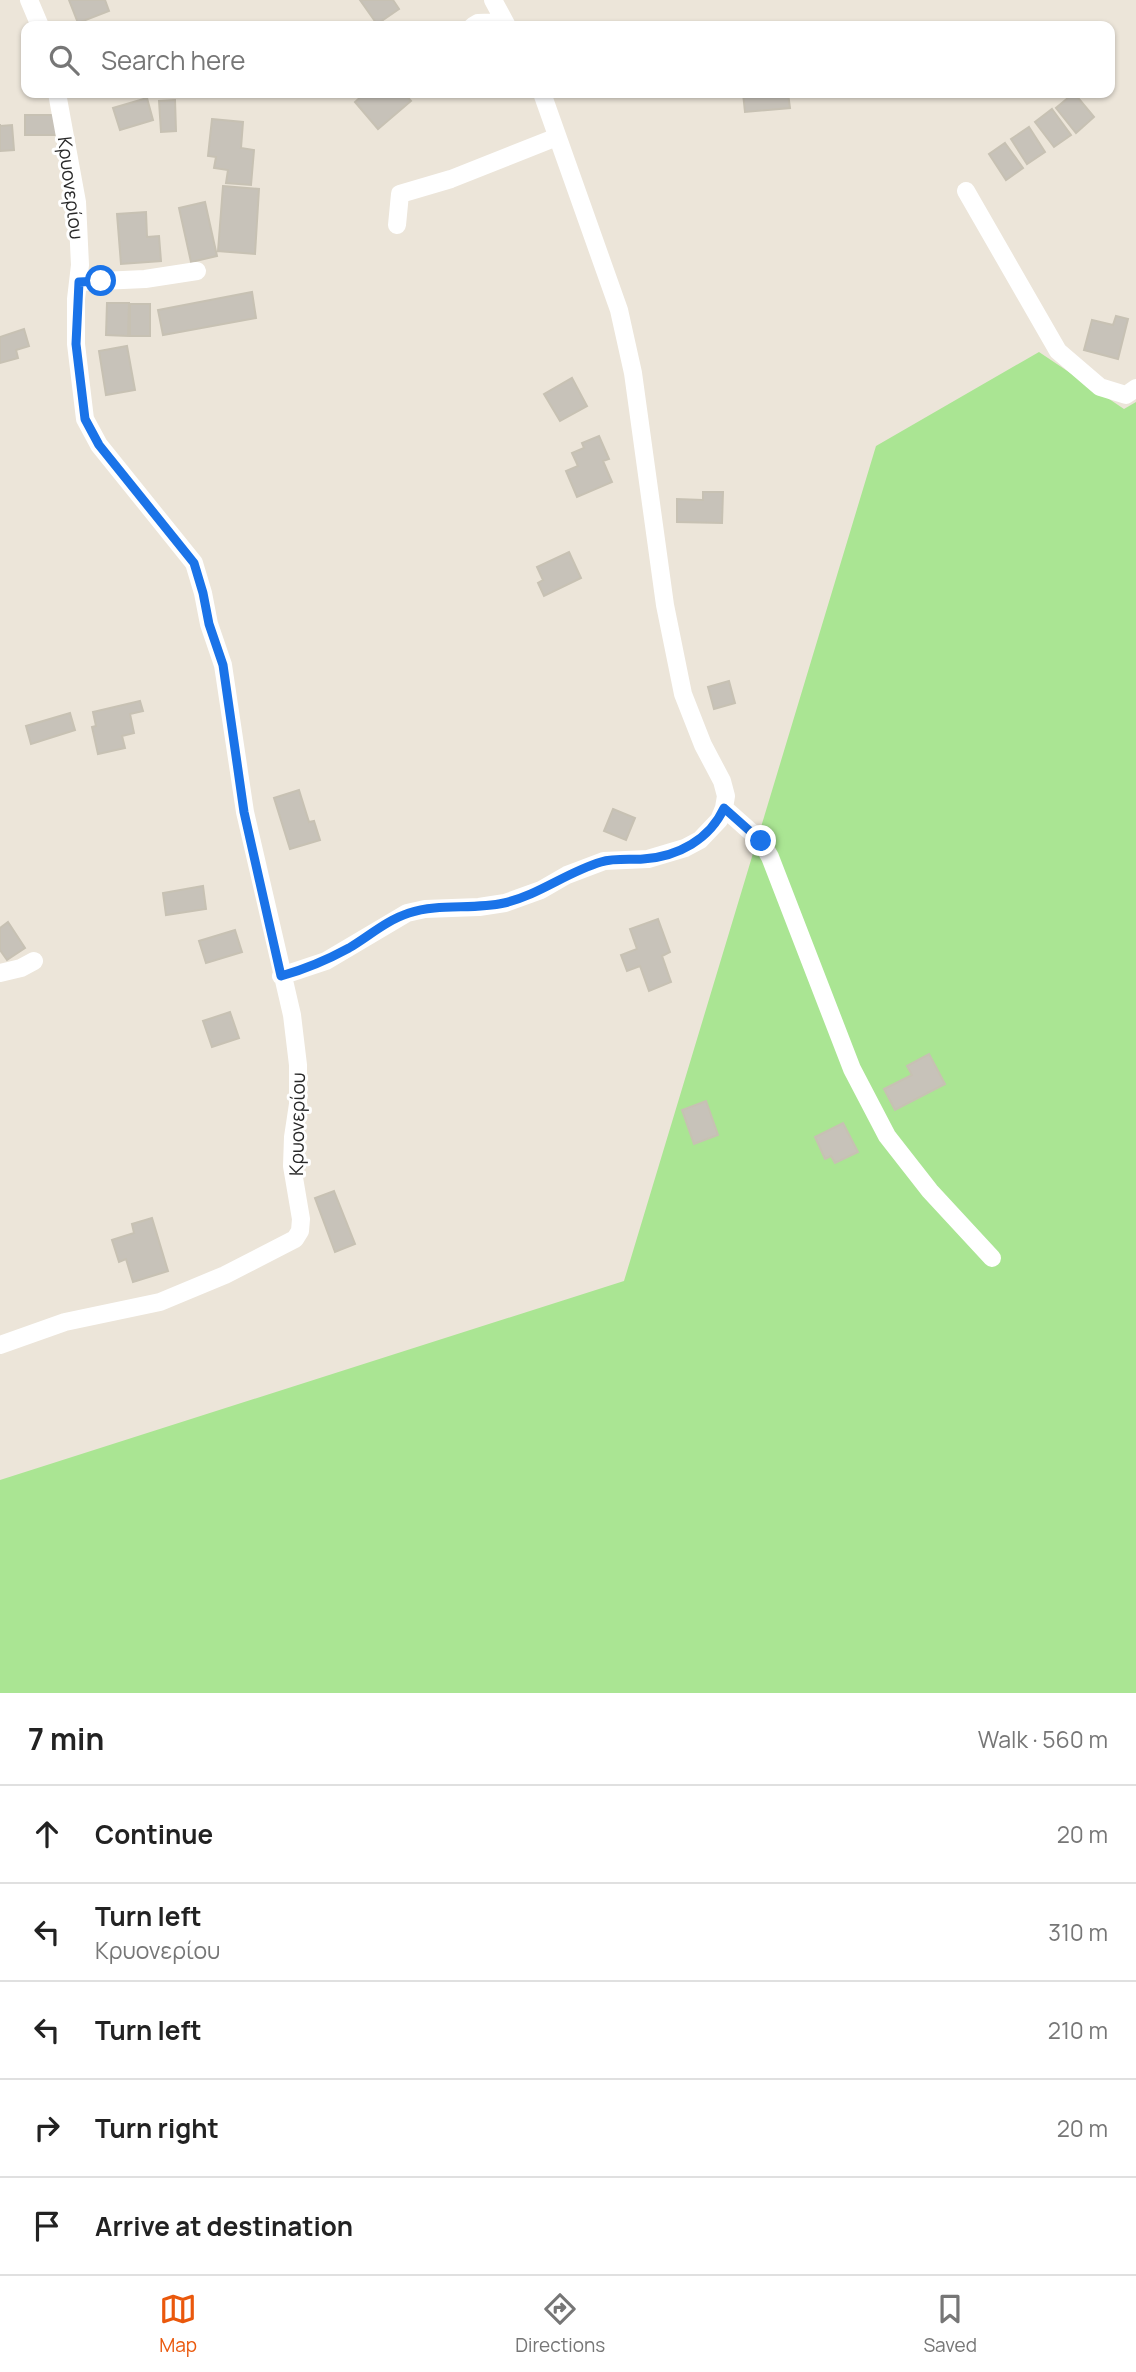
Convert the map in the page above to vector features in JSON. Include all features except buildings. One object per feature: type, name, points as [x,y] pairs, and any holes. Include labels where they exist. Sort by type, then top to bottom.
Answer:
[{"type":"street","points":[[29,0],[38,21]]},
{"type":"street","points":[[493,0],[504,21]]},
{"type":"street","name":"Κρυονερίου","points":[[0,1345],[65,1322],[160,1302],[225,1275],[295,1240],[300,1231],[292,1166],[298,1104],[298,1065],[292,1015],[244,812],[223,665],[209,624],[194,563],[99,445],[85,419],[76,344],[79,282],[76,202],[58,98]]},
{"type":"street","points":[[281,976],[326,961],[407,913],[425,909],[505,903],[604,861],[648,859],[684,848],[700,841],[719,820],[724,808],[726,796],[722,781],[703,745],[683,694],[665,605],[633,373],[619,310],[544,98]]},
{"type":"street","points":[[397,225],[400,194],[451,179],[556,137]]},
{"type":"street","points":[[966,191],[1059,351],[1100,387],[1126,395],[1136,388]]},
{"type":"street","points":[[79,282],[145,279],[197,271]]},
{"type":"street","points":[[724,808],[761,841],[770,857],[847,1058],[887,1136],[930,1191],[992,1258]]},
{"type":"street","points":[[0,973],[21,968],[34,961]]},
{"type":"green space","points":[[1039,352],[1124,409],[1136,402],[1136,1693],[0,1693],[0,1480],[624,1281],[876,446]]},
{"type":"route","points":[[101,281],[79,282],[76,299],[76,344],[85,419],[99,445],[194,563],[209,624],[223,665],[244,812],[281,976],[326,961],[407,913],[425,909],[505,903],[604,861],[648,859],[684,848],[700,841],[719,820],[724,808],[761,841]]}]
